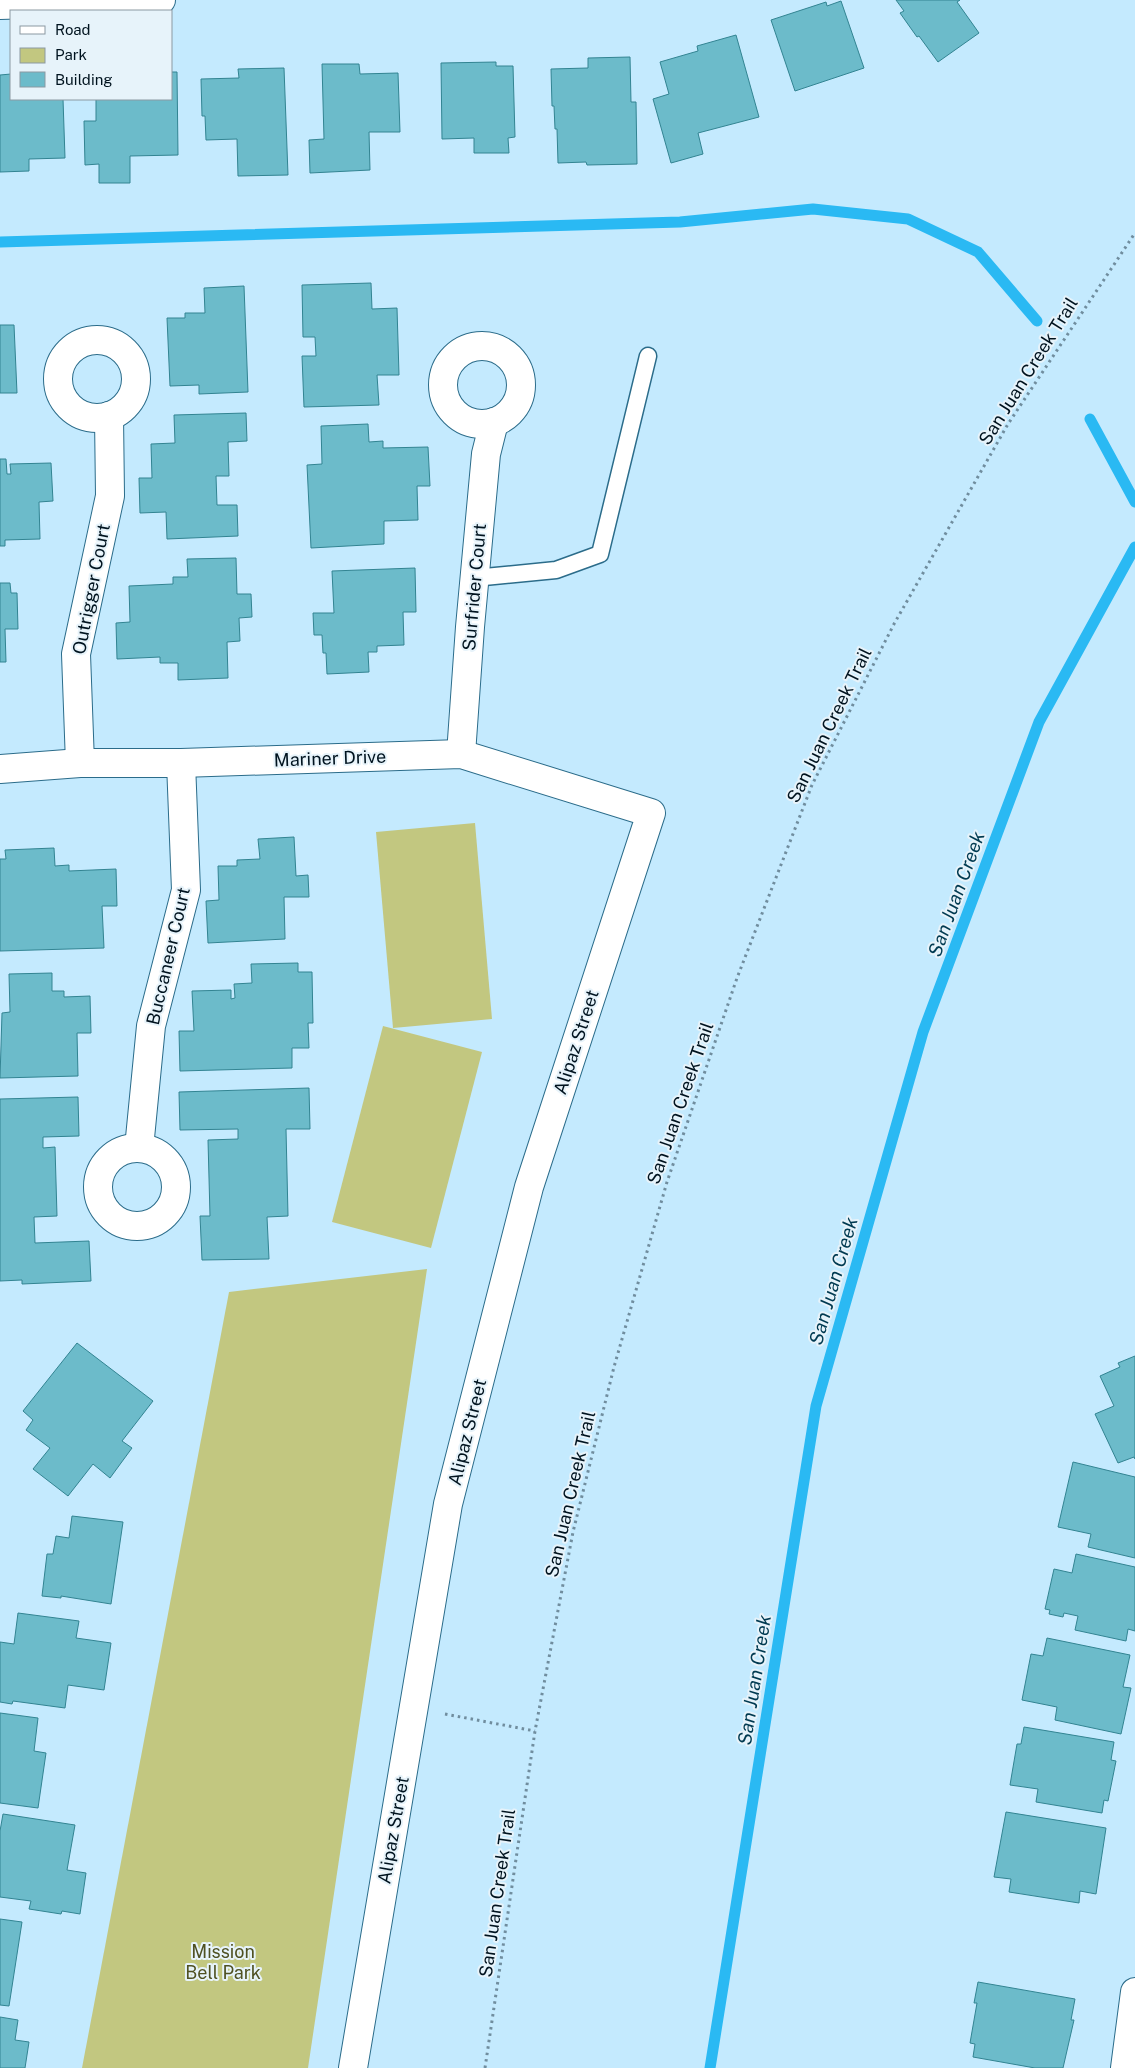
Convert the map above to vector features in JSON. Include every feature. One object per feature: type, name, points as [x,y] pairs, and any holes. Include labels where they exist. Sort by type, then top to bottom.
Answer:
[{"type":"street","points":[[0,5],[161,0]]},
{"type":"street","name":"Outrigger Court","points":[[80,763],[76,654],[110,496],[109,416]]},
{"type":"street","name":"Surfrider Court","points":[[461,754],[474,578],[486,454],[494,422]]},
{"type":"street","name":"Mariner Drive","points":[[0,769],[80,763],[181,764],[461,754],[652,813]]},
{"type":"street","name":"Buccaneer Court","points":[[139,1148],[151,1026],[186,890],[181,764]]},
{"type":"street","name":"Alipaz Street","points":[[353,2068],[448,1504],[529,1187],[652,813]]},
{"type":"street","points":[[1125,2068],[1135,1992]]},
{"type":"lane","points":[[474,578],[556,570],[600,554],[648,356]]},
{"type":"path","name":"San Juan Creek Trail","points":[[485,2068],[535,1732],[573,1532],[614,1367],[667,1182],[737,978],[812,785],[894,624],[1008,424],[1135,233]]},
{"type":"path","points":[[414,1708],[535,1732]]},
{"type":"green space","points":[[475,823],[492,1019],[393,1028],[376,832]]},
{"type":"green space","points":[[383,1026],[482,1052],[431,1248],[332,1222]]},
{"type":"green space","name":"Mission Bell Park","points":[[427,1269],[308,2068],[82,2068],[229,1292]]},
{"type":"building","points":[[896,0],[960,0],[957,2],[979,33],[938,62],[900,13],[904,11]]},
{"type":"building","points":[[841,1],[864,68],[795,91],[771,20],[826,2],[827,6]]},
{"type":"building","points":[[736,35],[759,117],[698,133],[703,154],[671,163],[653,99],[669,94],[660,62],[698,51],[697,46]]},
{"type":"building","points":[[630,57],[631,102],[636,102],[637,164],[587,165],[586,162],[558,163],[557,129],[555,129],[554,106],[552,106],[551,69],[588,68],[588,58]]},
{"type":"building","points":[[496,62],[496,66],[513,66],[515,137],[508,138],[509,153],[474,153],[474,138],[442,139],[441,63]]},
{"type":"building","points":[[322,64],[359,64],[360,74],[398,73],[400,132],[369,132],[370,170],[310,173],[309,140],[324,139]]},
{"type":"building","points":[[284,68],[288,175],[238,176],[237,139],[206,140],[205,116],[202,116],[201,79],[239,78],[238,69]]},
{"type":"building","points":[[172,72],[177,72],[178,155],[130,156],[130,183],[99,183],[99,164],[85,165],[84,121],[96,121],[96,100],[172,100]]},
{"type":"building","points":[[10,74],[10,100],[63,100],[65,158],[29,159],[29,171],[0,172],[0,75]]},
{"type":"building","points":[[371,283],[372,309],[397,308],[399,375],[377,375],[379,405],[304,407],[302,356],[316,356],[315,337],[303,337],[302,285]]},
{"type":"building","points":[[244,286],[248,392],[199,394],[199,385],[170,386],[167,318],[185,318],[185,313],[205,313],[204,288]]},
{"type":"building","points":[[0,325],[14,325],[17,393],[0,393]]},
{"type":"building","points":[[246,413],[247,441],[228,442],[229,476],[216,476],[217,505],[237,505],[238,536],[167,539],[166,512],[140,513],[139,478],[152,478],[151,444],[175,443],[174,415]]},
{"type":"building","points":[[368,424],[369,442],[383,441],[383,448],[428,447],[430,486],[417,486],[418,520],[384,521],[384,544],[311,548],[307,465],[322,464],[321,426]]},
{"type":"building","points":[[0,459],[6,459],[7,474],[11,474],[10,464],[51,463],[53,501],[39,502],[40,539],[5,540],[5,546],[0,546]]},
{"type":"building","points":[[236,558],[237,594],[251,594],[252,617],[239,618],[240,641],[227,642],[228,678],[178,680],[178,663],[160,663],[160,657],[117,659],[116,623],[130,622],[129,586],[173,584],[173,577],[188,577],[187,559]]},
{"type":"building","points":[[415,568],[416,612],[403,612],[404,645],[377,646],[377,652],[368,652],[369,672],[327,674],[326,653],[323,653],[322,635],[314,635],[313,613],[334,613],[332,571]]},
{"type":"building","points":[[0,583],[10,583],[11,593],[17,593],[18,629],[5,629],[6,662],[0,662]]},
{"type":"building","points":[[294,837],[296,876],[308,875],[309,897],[284,897],[285,939],[208,943],[206,901],[219,900],[218,866],[237,866],[237,860],[260,859],[258,839]]},
{"type":"building","points":[[54,848],[55,866],[69,865],[69,871],[116,869],[117,906],[102,906],[104,948],[0,951],[0,859],[6,859],[5,850]]},
{"type":"building","points":[[298,963],[298,972],[312,972],[313,1023],[308,1023],[309,1048],[292,1048],[292,1068],[180,1071],[179,1031],[194,1031],[192,991],[231,990],[231,999],[235,998],[234,984],[252,983],[251,964]]},
{"type":"building","points":[[52,973],[52,991],[64,991],[64,997],[90,996],[91,1033],[77,1033],[78,1076],[0,1078],[2,1013],[10,1012],[9,974]]},
{"type":"building","points":[[309,1088],[310,1129],[286,1129],[288,1216],[267,1217],[269,1259],[202,1260],[200,1216],[210,1216],[208,1140],[238,1139],[238,1129],[180,1130],[179,1092]]},
{"type":"building","points":[[78,1097],[79,1136],[43,1137],[43,1148],[55,1147],[57,1216],[34,1217],[35,1243],[89,1241],[91,1281],[22,1284],[22,1280],[0,1281],[0,1099]]},
{"type":"building","points":[[77,1343],[153,1401],[122,1441],[132,1448],[110,1478],[93,1464],[68,1496],[33,1469],[50,1448],[26,1430],[33,1420],[23,1411]]},
{"type":"building","points":[[1135,1356],[1135,1459],[1134,1457],[1118,1463],[1095,1414],[1114,1406],[1100,1376],[1120,1367],[1118,1363]]},
{"type":"building","points":[[1073,1462],[1135,1477],[1135,1558],[1088,1547],[1091,1534],[1058,1527]]},
{"type":"building","points":[[72,1516],[123,1522],[111,1604],[61,1596],[61,1598],[42,1596],[47,1554],[53,1554],[56,1536],[69,1538]]},
{"type":"building","points":[[1076,1554],[1135,1567],[1135,1631],[1128,1629],[1126,1641],[1075,1630],[1078,1616],[1064,1613],[1063,1617],[1049,1614],[1050,1610],[1045,1609],[1054,1569],[1072,1573]]},
{"type":"building","points":[[18,1613],[79,1621],[76,1638],[111,1643],[104,1690],[68,1685],[65,1708],[13,1701],[12,1704],[0,1702],[0,1642],[14,1644]]},
{"type":"building","points":[[1047,1638],[1130,1655],[1123,1687],[1131,1688],[1121,1734],[1055,1720],[1057,1707],[1022,1700],[1031,1654],[1043,1656]]},
{"type":"building","points":[[0,1713],[38,1718],[34,1751],[46,1753],[38,1808],[0,1803]]},
{"type":"building","points":[[1024,1727],[1114,1742],[1111,1760],[1116,1761],[1108,1801],[1104,1800],[1102,1813],[1036,1802],[1038,1789],[1010,1785],[1017,1744],[1021,1744]]},
{"type":"building","points":[[1006,1812],[1106,1828],[1096,1894],[1080,1891],[1079,1903],[1009,1892],[1011,1879],[994,1877]]},
{"type":"building","points":[[3,1814],[75,1825],[67,1870],[86,1873],[80,1914],[62,1911],[61,1914],[29,1909],[31,1901],[0,1897],[0,1831]]},
{"type":"building","points":[[0,1919],[22,1922],[9,2006],[0,2005]]},
{"type":"building","points":[[978,1982],[1075,1999],[1071,2020],[1074,2020],[1063,2068],[1035,2068],[973,2057],[975,2044],[970,2043],[977,2003],[974,2003]]},
{"type":"building","points":[[0,2017],[18,2020],[15,2040],[29,2042],[25,2068],[0,2068]]},
{"type":"waterway","points":[[0,242],[680,222],[813,209],[908,219],[978,252],[1037,321]]},
{"type":"waterway","points":[[1090,419],[1135,502]]},
{"type":"waterway","name":"San Juan Creek","points":[[710,2068],[816,1406],[923,1032],[1039,722],[1135,547]]}]
